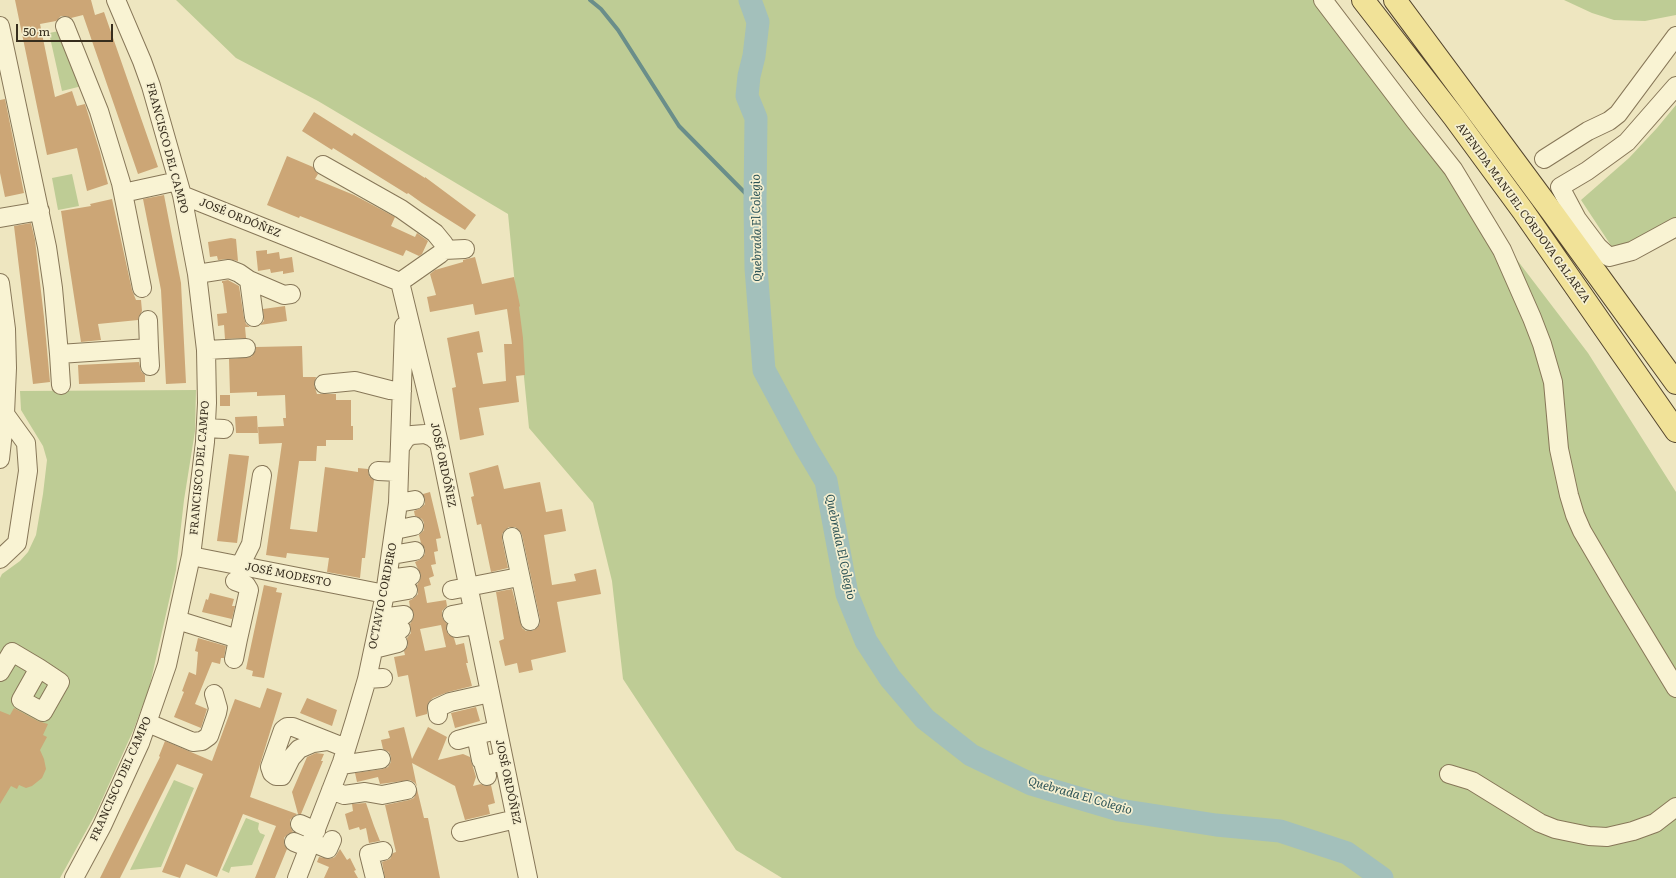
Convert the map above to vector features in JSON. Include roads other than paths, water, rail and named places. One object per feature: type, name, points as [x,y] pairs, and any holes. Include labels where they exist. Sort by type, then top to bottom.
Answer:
[{"type":"main road","name":"AVENIDA MANUEL CÓRDOVA GALARZA","points":[[1363,0],[1454,117],[1523,211],[1676,431]]},
{"type":"main road","name":"AVENIDA MANUEL CÓRDOVA GALARZA","points":[[1395,0],[1676,383]]},
{"type":"street","name":"FRANCISCO DEL CAMPO","points":[[74,878],[102,826],[148,723],[167,664],[191,556],[206,428],[206,350],[197,274],[178,182],[151,86],[116,0]]},
{"type":"street","points":[[1323,0],[1453,169],[1502,250],[1535,324],[1553,382],[1559,450],[1575,515],[1582,531],[1676,688]]},
{"type":"street","points":[[0,26],[38,205],[53,288],[61,385]]},
{"type":"street","points":[[65,26],[98,111],[122,188],[142,288]]},
{"type":"street","points":[[1544,159],[1588,130],[1609,121],[1618,114],[1676,36]]},
{"type":"street","points":[[1676,86],[1627,142],[1587,171],[1560,187],[1577,219],[1598,247],[1609,257],[1632,251],[1676,227]]},
{"type":"street","points":[[323,165],[401,209],[435,233],[444,244],[444,250]]},
{"type":"street","points":[[122,188],[178,182]]},
{"type":"street","name":"JOSÉ ORDÓÑEZ","points":[[178,182],[400,282],[439,443],[462,608],[474,651],[490,693],[528,878]]},
{"type":"street","points":[[0,207],[38,205]]},
{"type":"street","points":[[0,218],[38,205]]},
{"type":"street","points":[[400,282],[444,250],[465,250]]},
{"type":"street","points":[[197,274],[229,269],[239,273],[249,280],[284,295],[291,294]]},
{"type":"street","points":[[249,280],[254,317]]},
{"type":"street","points":[[0,283],[3,340],[7,368],[0,459]]},
{"type":"street","name":"OCTAVIO CORDERO","points":[[297,878],[306,837],[331,790],[338,751],[375,678],[399,573],[399,472],[401,446],[404,302]]},
{"type":"street","points":[[148,320],[148,348],[150,366]]},
{"type":"street","points":[[59,354],[148,348]]},
{"type":"street","points":[[206,350],[246,348]]},
{"type":"street","points":[[324,384],[356,381],[390,390],[402,391]]},
{"type":"street","points":[[0,559],[17,543],[28,471],[26,443],[3,416]]},
{"type":"street","points":[[206,428],[224,429]]},
{"type":"street","points":[[401,446],[406,438],[412,434],[425,434],[432,437],[439,443]]},
{"type":"street","points":[[378,471],[399,472]]},
{"type":"street","points":[[234,659],[249,590],[237,574],[251,544],[262,475]]},
{"type":"street","points":[[512,537],[519,577],[530,621]]},
{"type":"street","name":"JOSÉ MODESTO","points":[[191,556],[237,574],[399,573]]},
{"type":"street","points":[[462,608],[519,577]]},
{"type":"street","points":[[177,620],[238,639]]},
{"type":"street","points":[[0,672],[12,652],[39,668],[60,682],[44,712],[21,700],[39,668]]},
{"type":"street","points":[[438,715],[437,708],[450,702],[490,693]]},
{"type":"street","points":[[148,723],[193,742],[202,741],[209,736],[217,713],[218,708],[214,694]]},
{"type":"street","points":[[496,726],[467,735],[484,768],[484,766],[503,760]]},
{"type":"street","points":[[338,751],[359,759],[380,757]]},
{"type":"street","points":[[1449,774],[1472,781],[1540,823],[1555,829],[1589,836],[1607,837],[1633,831],[1655,823],[1676,807]]},
{"type":"street","points":[[331,790],[344,795],[365,792],[382,796],[407,790]]},
{"type":"street","points":[[461,832],[516,819]]},
{"type":"street","points":[[306,837],[328,849],[332,840]]},
{"type":"street","points":[[375,878],[369,854],[383,851]]},
{"type":"waterway","points":[[590,0],[601,9],[618,30],[679,126],[755,203]]},
{"type":"waterway","name":"Quebrada El Colegio","points":[[750,0],[758,22],[747,96],[756,118],[756,268],[764,370],[805,446],[826,481],[847,594],[866,641],[890,678],[925,719],[971,755],[1031,784],[1119,810],[1216,825],[1280,831],[1347,853],[1382,878]]}]
